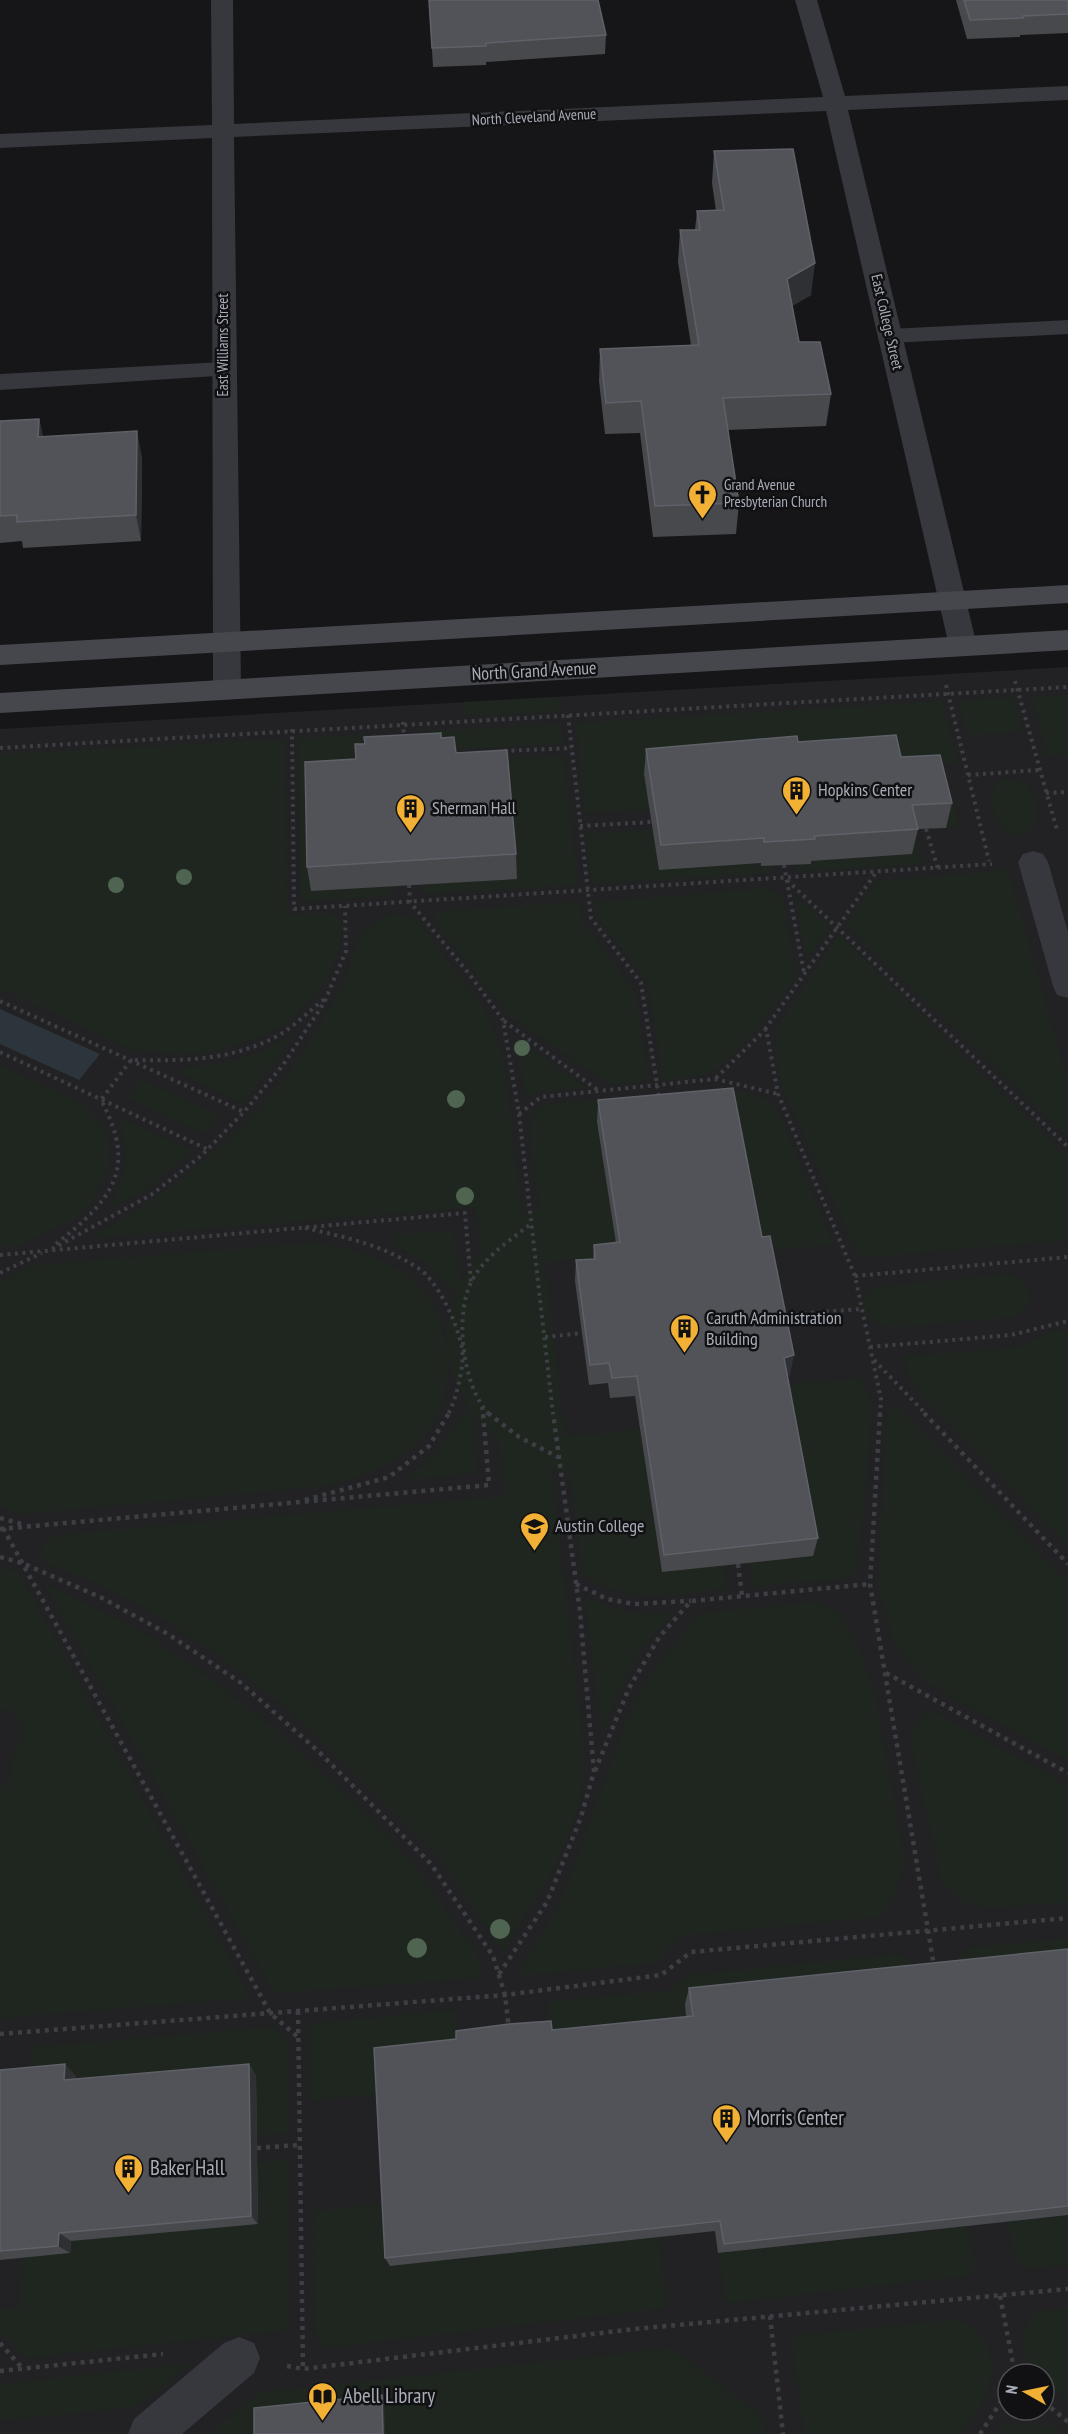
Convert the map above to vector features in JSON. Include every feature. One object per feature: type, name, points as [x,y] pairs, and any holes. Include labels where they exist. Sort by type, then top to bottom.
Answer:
[{"type":"main road","points":[[0,655],[1068,594]]},
{"type":"main road","name":"North Grand Avenue","points":[[0,704],[1068,640]]},
{"type":"street","name":"East Williams Street","points":[[222,0],[227,690]]},
{"type":"street","name":"East College Street","points":[[806,0],[836,104],[963,646]]},
{"type":"street","name":"North Cleveland Avenue","points":[[0,141],[1068,93]]},
{"type":"street","points":[[1033,862],[1068,986]]},
{"type":"lane","points":[[890,336],[1068,327]]},
{"type":"lane","points":[[0,382],[223,370]]},
{"type":"lane","points":[[149,2434],[239,2358]]},
{"type":"path","points":[[299,685],[291,730],[294,909],[875,874],[1066,859],[1005,644]]},
{"type":"path","points":[[563,669],[591,918],[641,983],[661,1106]]},
{"type":"path","points":[[945,684],[990,865]]},
{"type":"path","points":[[0,748],[403,723],[568,716],[1068,687]]},
{"type":"path","points":[[403,723],[404,745]]},
{"type":"path","points":[[501,751],[572,748]]},
{"type":"path","points":[[968,775],[1039,770]]},
{"type":"path","points":[[1046,793],[1068,792]]},
{"type":"path","points":[[580,826],[652,822]]},
{"type":"path","points":[[926,829],[938,869]]},
{"type":"path","points":[[784,865],[805,974]]},
{"type":"path","points":[[715,1079],[766,1028],[875,874]]},
{"type":"path","points":[[787,879],[1068,1147]]},
{"type":"path","points":[[409,885],[410,902],[470,975],[503,1020],[600,1091]]},
{"type":"path","points":[[0,1273],[49,1250],[151,1195],[207,1149],[244,1112],[305,1035],[326,998],[346,951],[345,906]]},
{"type":"path","points":[[131,1060],[190,1062],[248,1049],[279,1035],[326,998]]},
{"type":"path","points":[[0,1001],[244,1112]]},
{"type":"path","points":[[503,1020],[519,1114],[575,1584],[594,1772]]},
{"type":"path","points":[[766,1028],[778,1094],[855,1276],[881,1399],[870,1584],[935,1969]]},
{"type":"path","points":[[0,1052],[207,1149]]},
{"type":"path","points":[[101,1100],[131,1060]]},
{"type":"path","points":[[519,1114],[541,1098],[715,1079],[778,1094]]},
{"type":"path","points":[[49,1250],[88,1219],[109,1194],[120,1152],[113,1126],[101,1100]]},
{"type":"path","points":[[0,1255],[465,1213],[471,1282],[465,1312],[456,1401],[429,1446],[389,1477],[295,1502]]},
{"type":"path","points":[[471,1282],[503,1247],[532,1223]]},
{"type":"path","points":[[299,2038],[270,2013],[22,1563],[1,1529],[489,1485],[482,1407],[444,1297],[420,1269],[372,1244],[301,1227]]},
{"type":"path","points":[[855,1276],[1068,1257]]},
{"type":"path","points":[[777,1316],[861,1309]]},
{"type":"path","points":[[870,1347],[1011,1335],[1068,1321]]},
{"type":"path","points":[[545,1337],[582,1333]]},
{"type":"path","points":[[873,1360],[1068,1564]]},
{"type":"path","points":[[482,1407],[517,1436],[559,1457]]},
{"type":"path","points":[[0,1518],[30,1526]]},
{"type":"path","points":[[0,1557],[22,1563],[102,1598],[168,1634],[241,1683],[318,1751],[431,1864],[493,1956],[505,1995],[510,2039]]},
{"type":"path","points":[[738,1564],[742,1596]]},
{"type":"path","points":[[575,1584],[607,1599],[634,1604],[691,1601],[870,1584]]},
{"type":"path","points":[[499,1974],[547,1902],[582,1817],[594,1772],[628,1688],[660,1636],[691,1601]]},
{"type":"path","points":[[886,1673],[1068,1773]]},
{"type":"path","points":[[0,2034],[505,1995],[661,1975],[691,1952],[1068,1918]]},
{"type":"path","points":[[298,2011],[303,2369]]},
{"type":"path","points":[[257,2148],[299,2145]]},
{"type":"path","points":[[0,2371],[192,2351],[303,2369],[634,2329],[1068,2289]]},
{"type":"path","points":[[1000,2296],[1013,2362]]},
{"type":"path","points":[[770,2316],[783,2434]]},
{"type":"path","points":[[0,2343],[23,2368]]},
{"type":"path","points":[[980,2434],[996,2409]]},
{"type":"path","points":[[1056,2412],[1068,2422]]},
{"type":"shaded area","name":"Austin College","points":[[1068,667],[1068,2434],[0,2434],[0,729]]},
{"type":"shaded area","points":[[1068,695],[1068,757],[1063,758],[1061,754],[1048,756],[1032,696]]},
{"type":"shaded area","points":[[559,697],[559,712],[464,716],[464,702]]},
{"type":"shaded area","points":[[1013,697],[1023,732],[967,735],[958,701]]},
{"type":"shaded area","points":[[942,701],[957,762],[943,764],[960,826],[946,828],[935,780],[644,774],[650,810],[584,813],[576,723]]},
{"type":"shaded area","points":[[561,724],[564,744],[427,751],[426,731]]},
{"type":"shaded area","points":[[369,734],[371,762],[393,896],[301,901],[298,738]]},
{"type":"shaded area","points":[[285,739],[287,915],[325,913],[344,923],[339,949],[329,975],[313,997],[286,1024],[255,1039],[219,1050],[182,1055],[132,1050],[0,989],[0,754]]},
{"type":"shaded area","points":[[564,756],[578,885],[424,894],[421,891],[455,762]]},
{"type":"shaded area","points":[[1008,778],[1026,783],[1036,805],[1036,821],[1030,831],[1019,834],[1008,831],[998,822],[993,806],[995,783]]},
{"type":"shaded area","points":[[653,829],[659,870],[761,863],[761,867],[770,866],[772,873],[591,884],[586,834]]},
{"type":"shaded area","points":[[914,829],[923,864],[798,872],[797,864],[810,861],[912,854]]},
{"type":"shaded area","points":[[1008,870],[1068,1082],[1068,1137],[845,925],[877,881]]},
{"type":"shaded area","points":[[767,888],[783,898],[795,977],[757,1028],[722,1065],[701,1075],[663,1080],[648,982],[597,917],[594,902]]},
{"type":"shaded area","points":[[795,895],[830,927],[806,960]]},
{"type":"shaded area","points":[[579,902],[582,921],[635,991],[649,1081],[610,1085],[509,1016],[434,921],[435,912],[440,911]]},
{"type":"shaded area","points":[[396,914],[416,919],[485,1009],[503,1055],[522,1215],[540,1208],[530,1136],[531,1118],[535,1112],[554,1103],[643,1096],[648,1118],[597,1123],[618,1256],[545,1262],[565,1436],[640,1430],[723,1565],[727,1589],[670,1595],[634,1595],[600,1585],[582,1574],[570,1474],[551,1470],[584,1747],[584,1779],[578,1807],[562,1851],[540,1893],[503,1953],[435,1853],[292,1713],[220,1657],[150,1611],[91,1581],[48,1565],[41,1559],[41,1551],[54,1535],[505,1496],[499,1442],[472,1414],[476,1473],[416,1479],[411,1476],[412,1472],[432,1458],[461,1418],[469,1411],[450,1368],[446,1330],[457,1289],[450,1289],[426,1264],[394,1244],[392,1240],[396,1234],[453,1231],[460,1284],[480,1254],[476,1207],[91,1238],[181,1178],[236,1132],[261,1106],[284,1079],[320,1024],[344,981],[362,933],[373,922]]},
{"type":"shaded area","points":[[839,934],[1068,1158],[1068,1240],[859,1258],[783,1089],[775,1051],[777,1027]]},
{"type":"shaded area","points":[[0,1009],[100,1054],[79,1080],[0,1044]]},
{"type":"shaded area","points":[[290,1035],[294,1038],[242,1104],[182,1074],[185,1068],[229,1062],[264,1050]]},
{"type":"shaded area","points":[[517,1039],[587,1088],[538,1091],[526,1098]]},
{"type":"shaded area","points":[[0,1065],[85,1105],[106,1132],[110,1149],[109,1168],[91,1204],[73,1220],[19,1246],[0,1247]]},
{"type":"shaded area","points":[[141,1079],[219,1115],[205,1134],[127,1098]]},
{"type":"shaded area","points":[[726,1088],[761,1096],[777,1108],[834,1245],[757,1251],[676,1116],[671,1093]]},
{"type":"shaded area","points":[[126,1120],[194,1151],[151,1186],[113,1207],[125,1164],[125,1144],[121,1124]]},
{"type":"shaded area","points":[[307,1243],[360,1252],[383,1261],[404,1273],[422,1289],[435,1308],[444,1332],[447,1361],[445,1391],[436,1419],[412,1448],[397,1459],[363,1475],[308,1488],[24,1514],[0,1506],[0,1283],[35,1265]]},
{"type":"shaded area","points":[[1008,1274],[1023,1282],[1030,1294],[1027,1307],[1013,1317],[892,1328],[873,1322],[863,1307],[866,1292],[874,1287]]},
{"type":"shaded area","points":[[1068,1330],[1068,1546],[919,1393],[910,1381],[904,1357],[1017,1347],[1054,1331]]},
{"type":"shaded area","points":[[861,1378],[871,1403],[867,1485],[855,1578],[753,1586],[750,1563],[813,1556],[781,1385]]},
{"type":"shaded area","points":[[897,1405],[1068,1583],[1068,1761],[925,1682],[893,1641],[878,1584],[887,1417],[890,1408]]},
{"type":"shaded area","points":[[0,1567],[18,1571],[251,1998],[0,2018],[0,1789],[12,1775],[11,1761],[22,1736],[21,1723],[14,1713],[0,1709]]},
{"type":"shaded area","points":[[44,1583],[133,1626],[203,1673],[273,1727],[361,1809],[419,1870],[477,1954],[483,1978],[274,1993]]},
{"type":"shaded area","points":[[585,1596],[627,1611],[672,1614],[639,1650],[601,1732]]},
{"type":"shaded area","points":[[815,1602],[840,1615],[861,1653],[875,1697],[905,1861],[895,1895],[880,1917],[679,1936],[658,1963],[517,1976],[562,1899],[625,1724],[649,1676],[699,1613]]},
{"type":"shaded area","points":[[932,1710],[1068,1786],[1068,1902],[994,1908],[966,1904],[942,1883],[910,1740],[917,1722]]},
{"type":"shaded area","points":[[1068,1938],[1068,1965],[958,1961],[960,1953],[967,1948]]},
{"type":"shaded area","points":[[897,1954],[907,1958],[911,1966],[688,2031],[551,2045],[546,2002],[667,1991],[691,1975]]},
{"type":"shaded area","points":[[455,2010],[458,2046],[381,2094],[311,2100],[309,2023]]},
{"type":"shaded area","points":[[274,2027],[288,2039],[289,2133],[257,2136],[75,2091],[76,2076],[31,2080],[32,2047]]},
{"type":"shaded area","points":[[289,2159],[290,2330],[26,2358],[0,2332],[0,2309],[20,2308],[22,2257],[71,2241],[257,2162]]},
{"type":"shaded area","points":[[387,2204],[390,2266],[658,2237],[668,2308],[332,2347],[320,2343],[315,2330],[313,2211]]},
{"type":"shaded area","points":[[1068,2215],[1068,2265],[1031,2269],[1021,2266],[1015,2257],[1008,2222]]},
{"type":"shaded area","points":[[967,2227],[974,2269],[965,2276],[726,2303],[718,2253]]},
{"type":"shaded area","points":[[1068,2308],[1068,2401],[1056,2391],[1056,2362],[1029,2362],[1025,2355],[1023,2332],[1032,2316],[1038,2312]]},
{"type":"shaded area","points":[[958,2319],[979,2333],[989,2352],[991,2363],[989,2386],[984,2398],[960,2434],[804,2434],[791,2336]]},
{"type":"shaded area","points":[[672,2348],[762,2417],[764,2434],[385,2434],[384,2397],[258,2434],[210,2434],[258,2393]]},
{"type":"shaded area","points":[[189,2364],[137,2407],[0,2421],[0,2384]]},
{"type":"shaded area","points":[[1003,2425],[1053,2425],[1063,2434],[998,2434]]},
{"type":"building","points":[[429,0],[598,0],[606,35],[486,43],[486,46],[432,48]]},
{"type":"building","points":[[964,0],[1068,0],[1068,14],[970,20]]},
{"type":"building","name":"Grand Avenue Presbyterian Church","points":[[793,149],[815,263],[787,279],[799,342],[820,342],[831,394],[723,398],[739,503],[655,506],[641,401],[606,403],[600,349],[699,345],[680,230],[700,230],[697,211],[724,210],[714,151]]},
{"type":"building","points":[[39,419],[38,437],[137,431],[136,515],[17,522],[17,515],[0,516],[0,421]]},
{"type":"building","name":"Sherman Hall","points":[[441,733],[441,738],[454,737],[456,753],[507,750],[516,854],[307,867],[305,762],[356,759],[355,744],[365,744],[364,737]]},
{"type":"building","name":"Hopkins Center","points":[[896,735],[901,757],[940,755],[952,803],[912,805],[918,829],[814,836],[815,839],[764,842],[764,838],[661,845],[646,749],[797,736],[798,742]]},
{"type":"building","name":"Caruth Administration Building","points":[[733,1088],[762,1237],[770,1236],[794,1355],[784,1358],[818,1538],[664,1555],[637,1376],[612,1378],[609,1363],[590,1365],[576,1260],[595,1259],[594,1245],[620,1242],[598,1100]]},
{"type":"building","name":"Morris Center","points":[[1068,1949],[1068,2206],[724,2244],[720,2221],[385,2258],[374,2048],[456,2039],[456,2031],[509,2024],[551,2021],[552,2030],[693,2016],[689,1988]]},
{"type":"building","name":"Baker Hall","points":[[65,2064],[64,2080],[249,2064],[251,2216],[59,2233],[58,2246],[0,2251],[0,2070]]},
{"type":"building","name":"Abell Library","points":[[382,2395],[383,2434],[254,2434],[254,2408]]},
{"type":"place","name":"Grand Avenue Presbyterian Church","points":[[703,520]]},
{"type":"place","name":"Hopkins Center","points":[[797,816]]},
{"type":"place","name":"Sherman Hall","points":[[411,834]]},
{"type":"place","name":"Caruth Administration Building","points":[[685,1354]]},
{"type":"place","name":"Austin College","points":[[534,1552]]},
{"type":"place","name":"Morris Center","points":[[726,2144]]},
{"type":"place","name":"Baker Hall","points":[[129,2194]]},
{"type":"place","name":"Abell Library","points":[[322,2422]]}]
